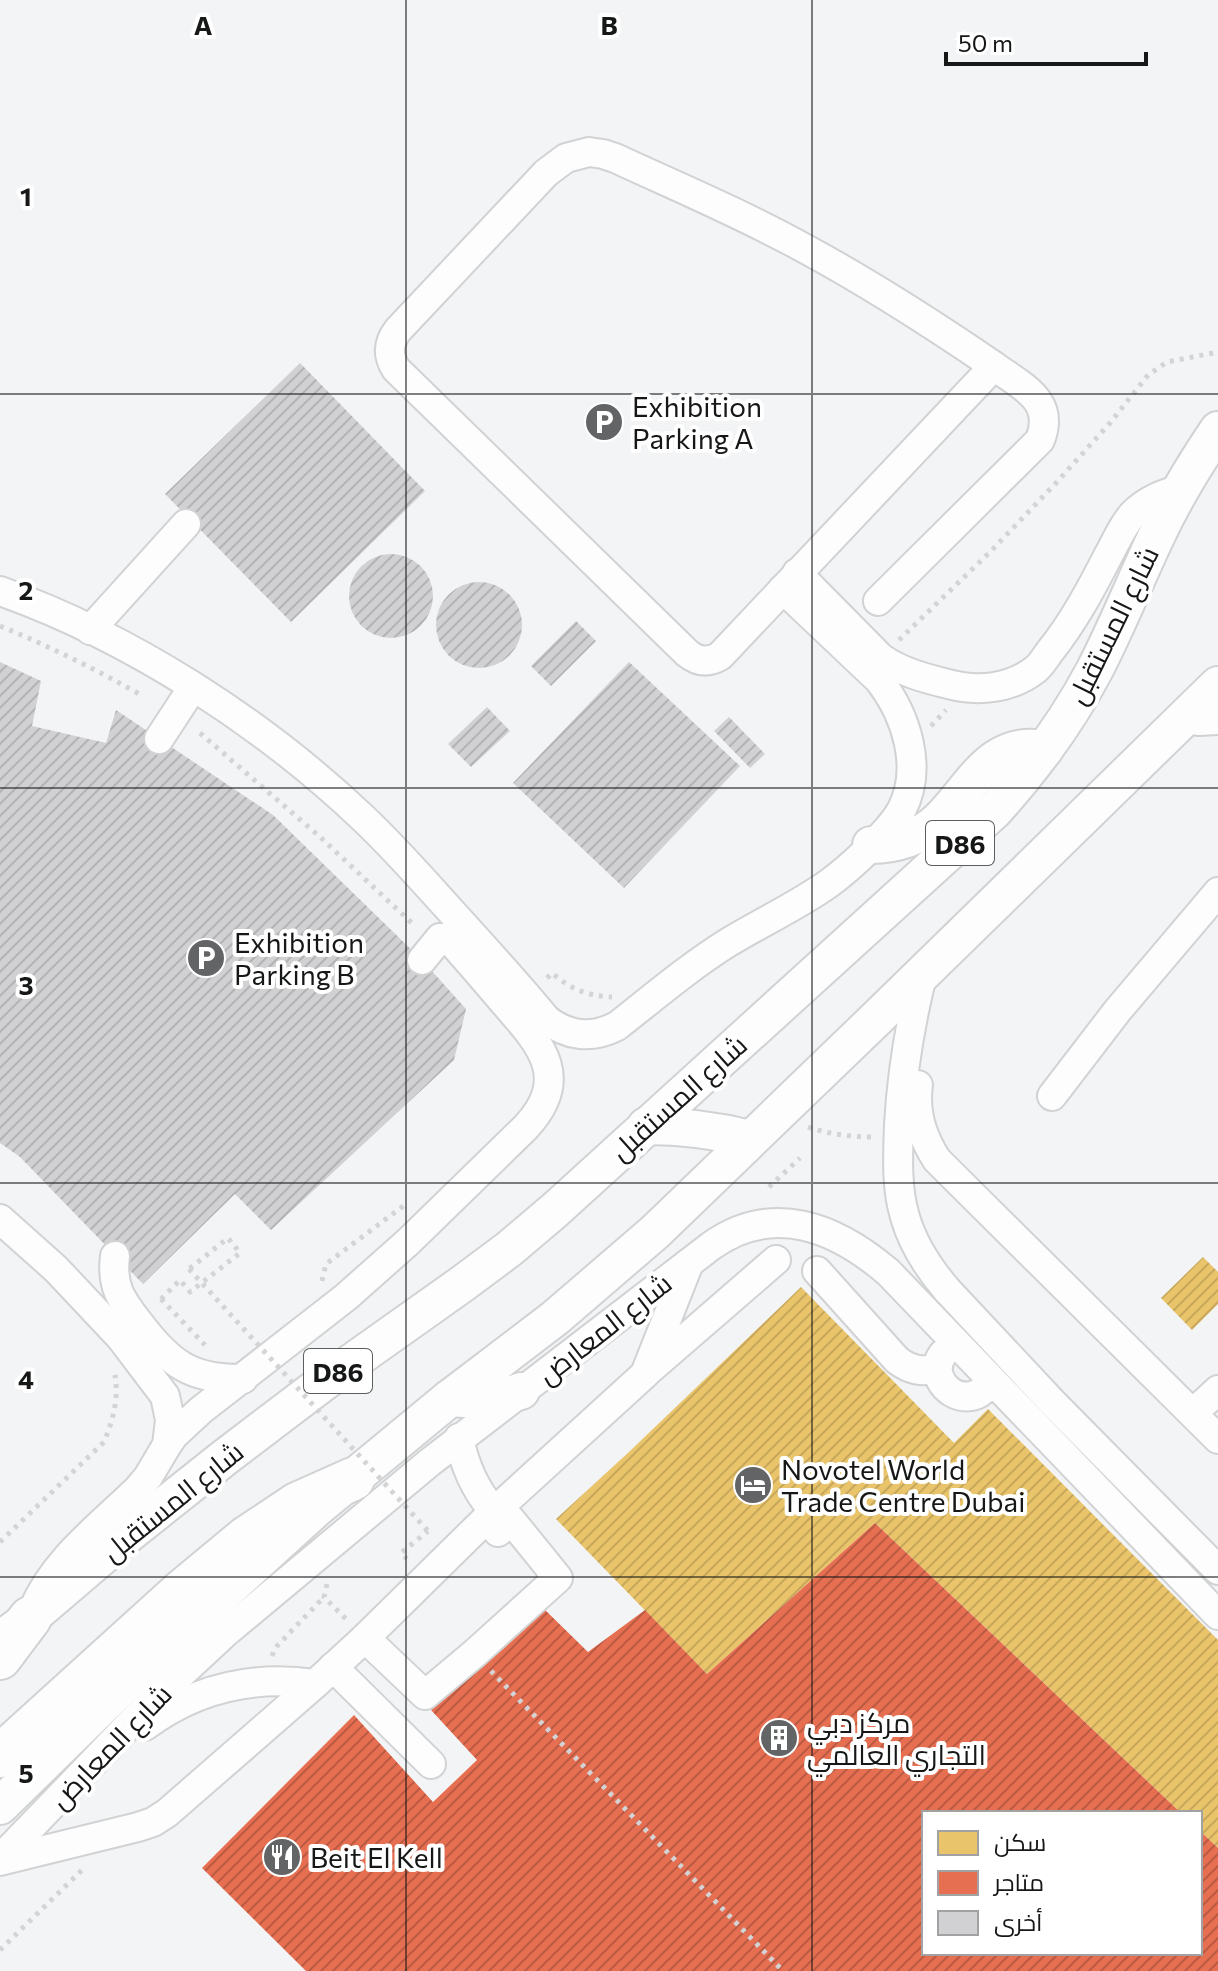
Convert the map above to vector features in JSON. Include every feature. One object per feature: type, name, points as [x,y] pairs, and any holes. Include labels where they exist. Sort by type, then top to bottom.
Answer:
[{"type":"highway","points":[[0,1756],[234,1547],[297,1504],[353,1479]]},
{"type":"highway","points":[[0,1658],[15,1629]]},
{"type":"main road","name":"شارع المستقبل","points":[[15,1629],[236,1448],[509,1249],[970,834],[1015,787],[1045,749],[1093,672],[1156,535],[1218,430]]},
{"type":"main road","name":"D86","points":[[934,961],[1202,719],[1218,685]]},
{"type":"main road","points":[[871,845],[901,842],[927,829],[939,820],[996,757],[1019,748],[1045,749]]},
{"type":"main road","points":[[0,1806],[149,1660],[318,1507],[616,1267],[934,961]]},
{"type":"main road","points":[[646,1126],[716,1130],[750,1139]]},
{"type":"main road","points":[[450,1398],[479,1400],[521,1391]]},
{"type":"street","points":[[878,601],[1040,440],[1044,423],[1041,405],[1028,391],[994,366],[883,293],[801,246],[729,209],[615,158],[589,152],[566,158],[546,173],[393,337],[389,354],[396,369],[692,658],[707,661],[720,656],[994,366]]},
{"type":"street","points":[[790,581],[881,658],[902,671],[966,688],[984,689],[1014,681],[1037,668],[1074,618],[1134,513],[1148,502],[1181,489]]},
{"type":"street","points":[[90,630],[186,524]]},
{"type":"street","points":[[0,591],[31,602],[137,654],[193,687],[282,748],[364,819],[421,878],[546,1019],[555,1027],[578,1035],[591,1035],[617,1026],[703,960],[829,883],[871,845],[901,812],[907,797],[911,765],[910,748],[900,712],[879,680],[790,581]]},
{"type":"street","points":[[159,739],[193,687]]},
{"type":"street","points":[[1052,1096],[1118,1010],[1218,892]]},
{"type":"street","points":[[15,1629],[63,1561],[148,1477],[174,1435],[346,1297],[408,1242],[526,1127],[543,1105],[549,1078],[537,1040],[448,938],[440,938],[428,952]]},
{"type":"street","points":[[934,961],[912,1017],[904,1062],[898,1175],[905,1217],[912,1237],[934,1275],[1052,1402],[1218,1570]]},
{"type":"street","points":[[934,961],[916,1097],[928,1146],[948,1173],[1209,1426]]},
{"type":"street","points":[[0,1219],[129,1330],[152,1342],[178,1364],[210,1377],[243,1379]]},
{"type":"street","name":"شارع المعارض","points":[[0,1860],[155,1698],[225,1633],[459,1438],[689,1262],[726,1235],[761,1223],[780,1222],[817,1229],[852,1244],[888,1272],[993,1382],[1029,1434],[1218,1615]]},
{"type":"street","points":[[115,1256],[115,1282],[129,1330],[165,1396],[170,1420],[167,1445]]},
{"type":"street","points":[[0,1860],[138,1827],[167,1813],[324,1676],[490,1515],[776,1260]]},
{"type":"street","points":[[645,1374],[689,1262]]},
{"type":"street","points":[[817,1271],[897,1360],[916,1370],[937,1369]]},
{"type":"street","points":[[953,1341],[939,1358],[937,1369],[943,1385],[962,1396],[976,1395],[993,1382]]},
{"type":"street","points":[[1209,1426],[1218,1390]]},
{"type":"street","points":[[365,1638],[425,1695],[558,1578],[511,1520],[498,1532],[471,1478],[459,1438]]},
{"type":"street","points":[[89,1766],[158,1716],[197,1695],[262,1681],[324,1676],[431,1764]]},
{"type":"path","points":[[881,658],[1056,483],[1148,375],[1167,362],[1218,352]]},
{"type":"path","points":[[0,626],[86,665],[141,695]]},
{"type":"path","points":[[200,733],[319,836],[428,952]]},
{"type":"path","points":[[803,1126],[851,1137],[899,1134]]},
{"type":"path","points":[[769,1187],[800,1158]]},
{"type":"path","points":[[0,1542],[104,1442],[116,1403],[116,1382],[110,1353],[180,1280],[190,1292],[240,1253],[228,1238],[189,1269],[428,1531]]},
{"type":"path","points":[[475,1653],[783,1971]]},
{"type":"building: سكن","points":[[1203,1257],[1218,1272],[1218,1304],[1192,1330],[1161,1298]]},
{"type":"building: سكن","points":[[801,1287],[954,1443],[988,1409],[1218,1640],[1218,1848],[1202,1833],[1202,1811],[1179,1811],[875,1523],[707,1674],[556,1519]]},
{"type":"building: متاجر","name":"مركز دبي التجاري العالمي","points":[[875,1523],[1179,1811],[922,1811],[922,1955],[1202,1955],[1202,1833],[1218,1848],[1218,1971],[306,1971],[202,1868],[354,1715],[433,1802],[477,1760],[431,1710],[540,1605],[588,1652],[645,1610],[707,1674]]},
{"type":"building: أخرى","points":[[300,363],[425,491],[291,622],[165,494]]},
{"type":"building: أخرى","points":[[391,554],[414,561],[426,573],[433,596],[426,619],[414,631],[391,638],[368,631],[356,619],[349,596],[356,573],[368,561]]},
{"type":"building: أخرى","points":[[479,582],[503,589],[515,601],[522,625],[515,649],[503,661],[479,668],[455,661],[443,649],[436,625],[443,601],[455,589]]},
{"type":"building: أخرى","points":[[576,621],[596,641],[551,686],[531,666]]},
{"type":"building: أخرى","name":"Exhibition Parking B","points":[[0,662],[41,681],[32,726],[106,743],[116,710],[273,815],[422,960],[466,1009],[454,1060],[271,1230],[235,1194],[143,1284],[20,1157],[0,1143]]},
{"type":"building: أخرى","points":[[629,662],[740,766],[624,888],[513,783]]},
{"type":"building: أخرى","points":[[487,707],[510,731],[471,767],[448,744]]},
{"type":"building: أخرى","points":[[729,717],[765,754],[750,768],[714,731]]},
{"type":"place","name":"Exhibition Parking A","points":[[604,422]]},
{"type":"place","name":"Exhibition Parking B","points":[[206,958]]},
{"type":"place","name":"Novotel World Trade Centre Dubai","points":[[753,1485]]},
{"type":"place","name":"مركز دبي التجاري العالمي","points":[[779,1738]]},
{"type":"place","name":"Beit El Kell","points":[[282,1857]]}]
